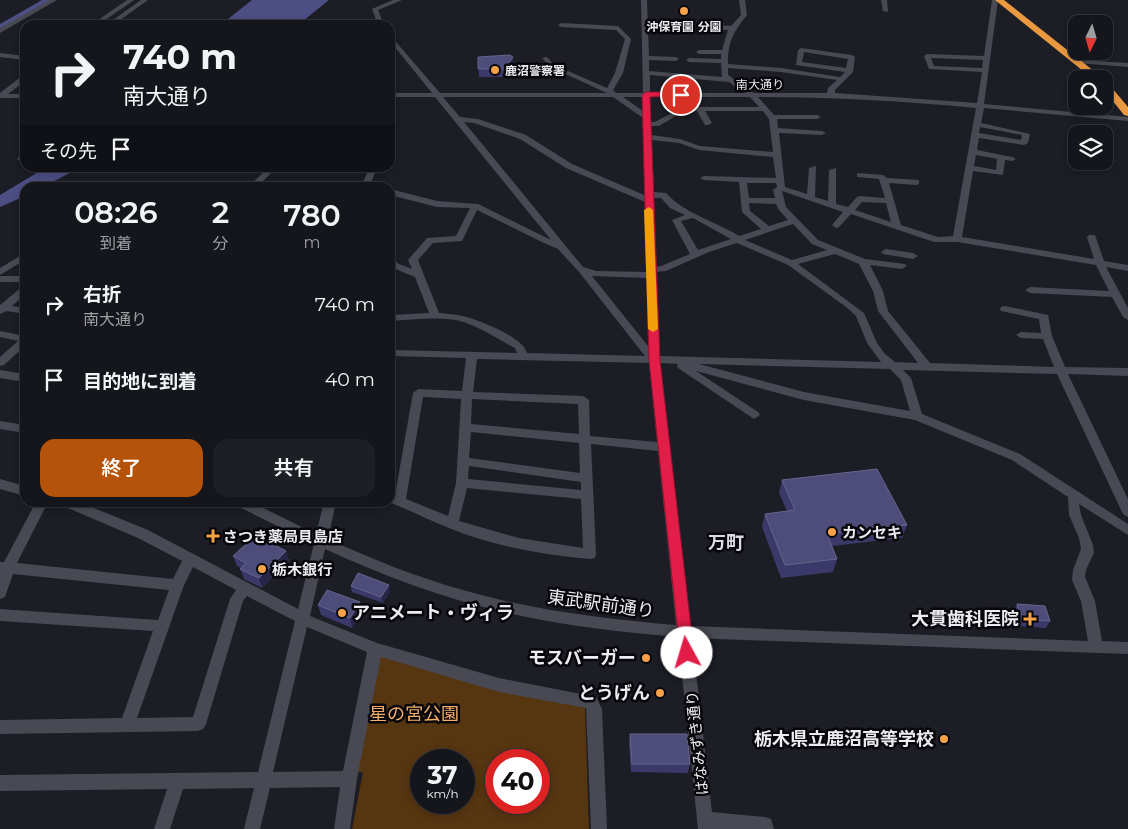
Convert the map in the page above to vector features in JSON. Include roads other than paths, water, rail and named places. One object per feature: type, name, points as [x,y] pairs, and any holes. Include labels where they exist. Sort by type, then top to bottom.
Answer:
[{"type":"highway","points":[[999,0],[1088,70]]},
{"type":"highway","points":[[1113,95],[1128,113]]},
{"type":"street","points":[[0,25],[44,0]]},
{"type":"street","points":[[0,31],[54,0]]},
{"type":"street","points":[[101,20],[131,0]]},
{"type":"street","points":[[109,20],[138,0]]},
{"type":"street","points":[[116,20],[145,0]]},
{"type":"street","points":[[379,20],[376,16],[376,9],[399,0]]},
{"type":"street","name":"はなみずき通り","points":[[644,0],[654,360],[706,825]]},
{"type":"street","points":[[742,0],[744,15],[730,28],[724,52],[724,63],[728,79],[752,95],[772,117],[781,184],[777,190],[780,201],[794,221],[815,242],[863,262],[901,271],[908,256],[886,252]]},
{"type":"street","points":[[884,0],[886,11]]},
{"type":"street","points":[[957,239],[980,106],[995,0]]},
{"type":"street","points":[[561,24],[618,28],[628,40],[612,93]]},
{"type":"street","points":[[684,26],[718,24],[730,28]]},
{"type":"street","points":[[395,43],[576,266],[584,272],[654,360]]},
{"type":"street","points":[[831,96],[831,90],[849,70],[852,57],[801,50],[798,64],[849,70]]},
{"type":"street","points":[[699,52],[724,52]]},
{"type":"street","points":[[0,55],[20,57]]},
{"type":"street","points":[[985,70],[931,68],[927,56],[986,58]]},
{"type":"street","points":[[545,58],[552,66],[612,93],[647,120],[656,124],[683,109],[766,109]]},
{"type":"street","points":[[645,58],[676,59]]},
{"type":"street","points":[[689,60],[842,79]]},
{"type":"street","points":[[1079,62],[1128,65]]},
{"type":"street","points":[[646,73],[746,80]]},
{"type":"street","points":[[0,87],[20,76]]},
{"type":"street","points":[[0,96],[20,78]]},
{"type":"street","name":"南大通り","points":[[395,96],[612,93],[646,95],[831,96],[980,106],[1128,119]]},
{"type":"street","points":[[0,96],[20,96]]},
{"type":"street","points":[[699,108],[708,123]]},
{"type":"street","points":[[772,117],[817,117]]},
{"type":"street","points":[[456,119],[475,121],[523,137],[536,143],[569,166],[648,197],[662,195],[673,206],[718,226],[737,239],[791,263],[860,315],[872,343],[889,366],[906,378],[917,416]]},
{"type":"street","points":[[975,134],[1024,143],[1026,134],[977,124]]},
{"type":"street","points":[[774,130],[822,133]]},
{"type":"street","points":[[647,137],[680,141],[700,148],[778,155]]},
{"type":"street","points":[[972,152],[1012,159]]},
{"type":"street","points":[[969,168],[1000,173],[1001,157]]},
{"type":"street","points":[[811,198],[813,168]]},
{"type":"street","points":[[832,205],[833,170]]},
{"type":"street","points":[[256,182],[268,172]]},
{"type":"street","points":[[860,175],[883,177],[896,226]]},
{"type":"street","points":[[704,178],[781,184],[811,198],[937,240],[957,239],[1128,268]]},
{"type":"street","points":[[743,180],[746,212],[766,229]]},
{"type":"street","points":[[884,180],[916,182]]},
{"type":"street","points":[[395,193],[437,204],[475,206],[492,212],[545,241],[560,246]]},
{"type":"street","points":[[836,225],[860,199],[885,201]]},
{"type":"street","points":[[745,200],[780,201]]},
{"type":"street","points":[[435,316],[418,275],[414,260],[430,240],[436,238],[459,239],[475,206]]},
{"type":"street","points":[[692,216],[676,220],[695,254]]},
{"type":"street","points":[[584,272],[595,274],[651,273],[695,254],[794,221]]},
{"type":"street","points":[[1092,237],[1100,264],[1128,317]]},
{"type":"street","points":[[791,263],[835,251]]},
{"type":"street","points":[[0,272],[20,259]]},
{"type":"street","points":[[863,262],[878,291],[883,311],[927,367]]},
{"type":"street","points":[[395,265],[418,275]]},
{"type":"street","points":[[0,279],[20,279]]},
{"type":"street","points":[[1030,290],[1116,294]]},
{"type":"street","points":[[2,309],[20,293]]},
{"type":"street","points":[[2,309],[20,311]]},
{"type":"street","points":[[1005,309],[1044,317],[1047,336],[1061,371],[1128,512]]},
{"type":"street","points":[[395,318],[435,316],[460,318],[482,326],[519,346],[522,351],[522,357]]},
{"type":"street","points":[[0,334],[20,338]]},
{"type":"street","points":[[1021,335],[1047,336]]},
{"type":"street","points":[[0,363],[20,344]]},
{"type":"street","points":[[395,353],[1128,372]]},
{"type":"street","points":[[452,524],[462,483],[467,395],[472,356]]},
{"type":"street","points":[[674,361],[754,415]]},
{"type":"street","points":[[674,361],[804,396],[917,416],[1016,457],[1128,530]]},
{"type":"street","points":[[0,374],[20,377]]},
{"type":"street","points":[[418,393],[467,395],[583,400],[587,440],[590,554],[536,545],[452,524],[395,500],[418,393]]},
{"type":"street","points":[[0,425],[20,428]]},
{"type":"street","points":[[465,427],[663,447]]},
{"type":"street","points":[[463,461],[587,478]]},
{"type":"street","points":[[462,483],[588,495]]},
{"type":"street","points":[[0,484],[20,490]]},
{"type":"street","points":[[1074,494],[1071,507],[1088,545],[1087,555],[1079,572],[1080,588],[1087,596],[1092,636],[1097,648]]},
{"type":"street","points":[[0,593],[4,567],[39,507]]},
{"type":"street","points":[[77,507],[143,534],[303,619],[375,649],[499,685],[591,702],[595,709],[599,829]]},
{"type":"street","name":"東武駅前通り","points":[[249,507],[354,558],[424,584],[495,604],[590,623],[685,633],[1127,649]]},
{"type":"street","points":[[252,829],[329,507]]},
{"type":"street","points":[[127,725],[177,585],[184,567],[191,560]]},
{"type":"street","points":[[4,567],[177,585]]},
{"type":"street","points":[[0,728],[198,724],[237,599],[244,589]]},
{"type":"street","points":[[0,615],[162,626]]},
{"type":"street","points":[[342,829],[349,779],[375,649]]},
{"type":"street","points":[[0,783],[349,779]]},
{"type":"street","points":[[162,829],[177,781]]},
{"type":"street","points":[[706,825],[765,825],[766,829]]},
{"type":"water","points":[[252,0],[329,0],[304,20],[228,19]]},
{"type":"water","points":[[38,172],[71,172],[52,182],[22,182]]},
{"type":"water","points":[[20,183],[20,198],[0,207],[0,195]]},
{"type":"waterway","points":[[0,28],[48,0]]},
{"type":"place","name":"沖保育園 分園","points":[[684,11]]},
{"type":"place","name":"鹿沼警察署","points":[[495,70]]},
{"type":"place","name":"カンセキ","points":[[832,532]]},
{"type":"place","name":"さつき薬局貝島店","points":[[213,536]]},
{"type":"place","name":"栃木銀行","points":[[262,569]]},
{"type":"place","name":"アニメート・ヴィラ","points":[[342,613]]},
{"type":"place","name":"大貫歯科医院","points":[[1030,619]]},
{"type":"place","name":"モスバーガー","points":[[646,658]]},
{"type":"place","name":"とうげん","points":[[660,693]]},
{"type":"place","name":"栃木県立鹿沼高等学校","points":[[944,739]]},
{"type":"district","name":"万町","points":[[726,543]]},
{"type":"park label","name":"星の宮公園","points":[[414,714]]}]
